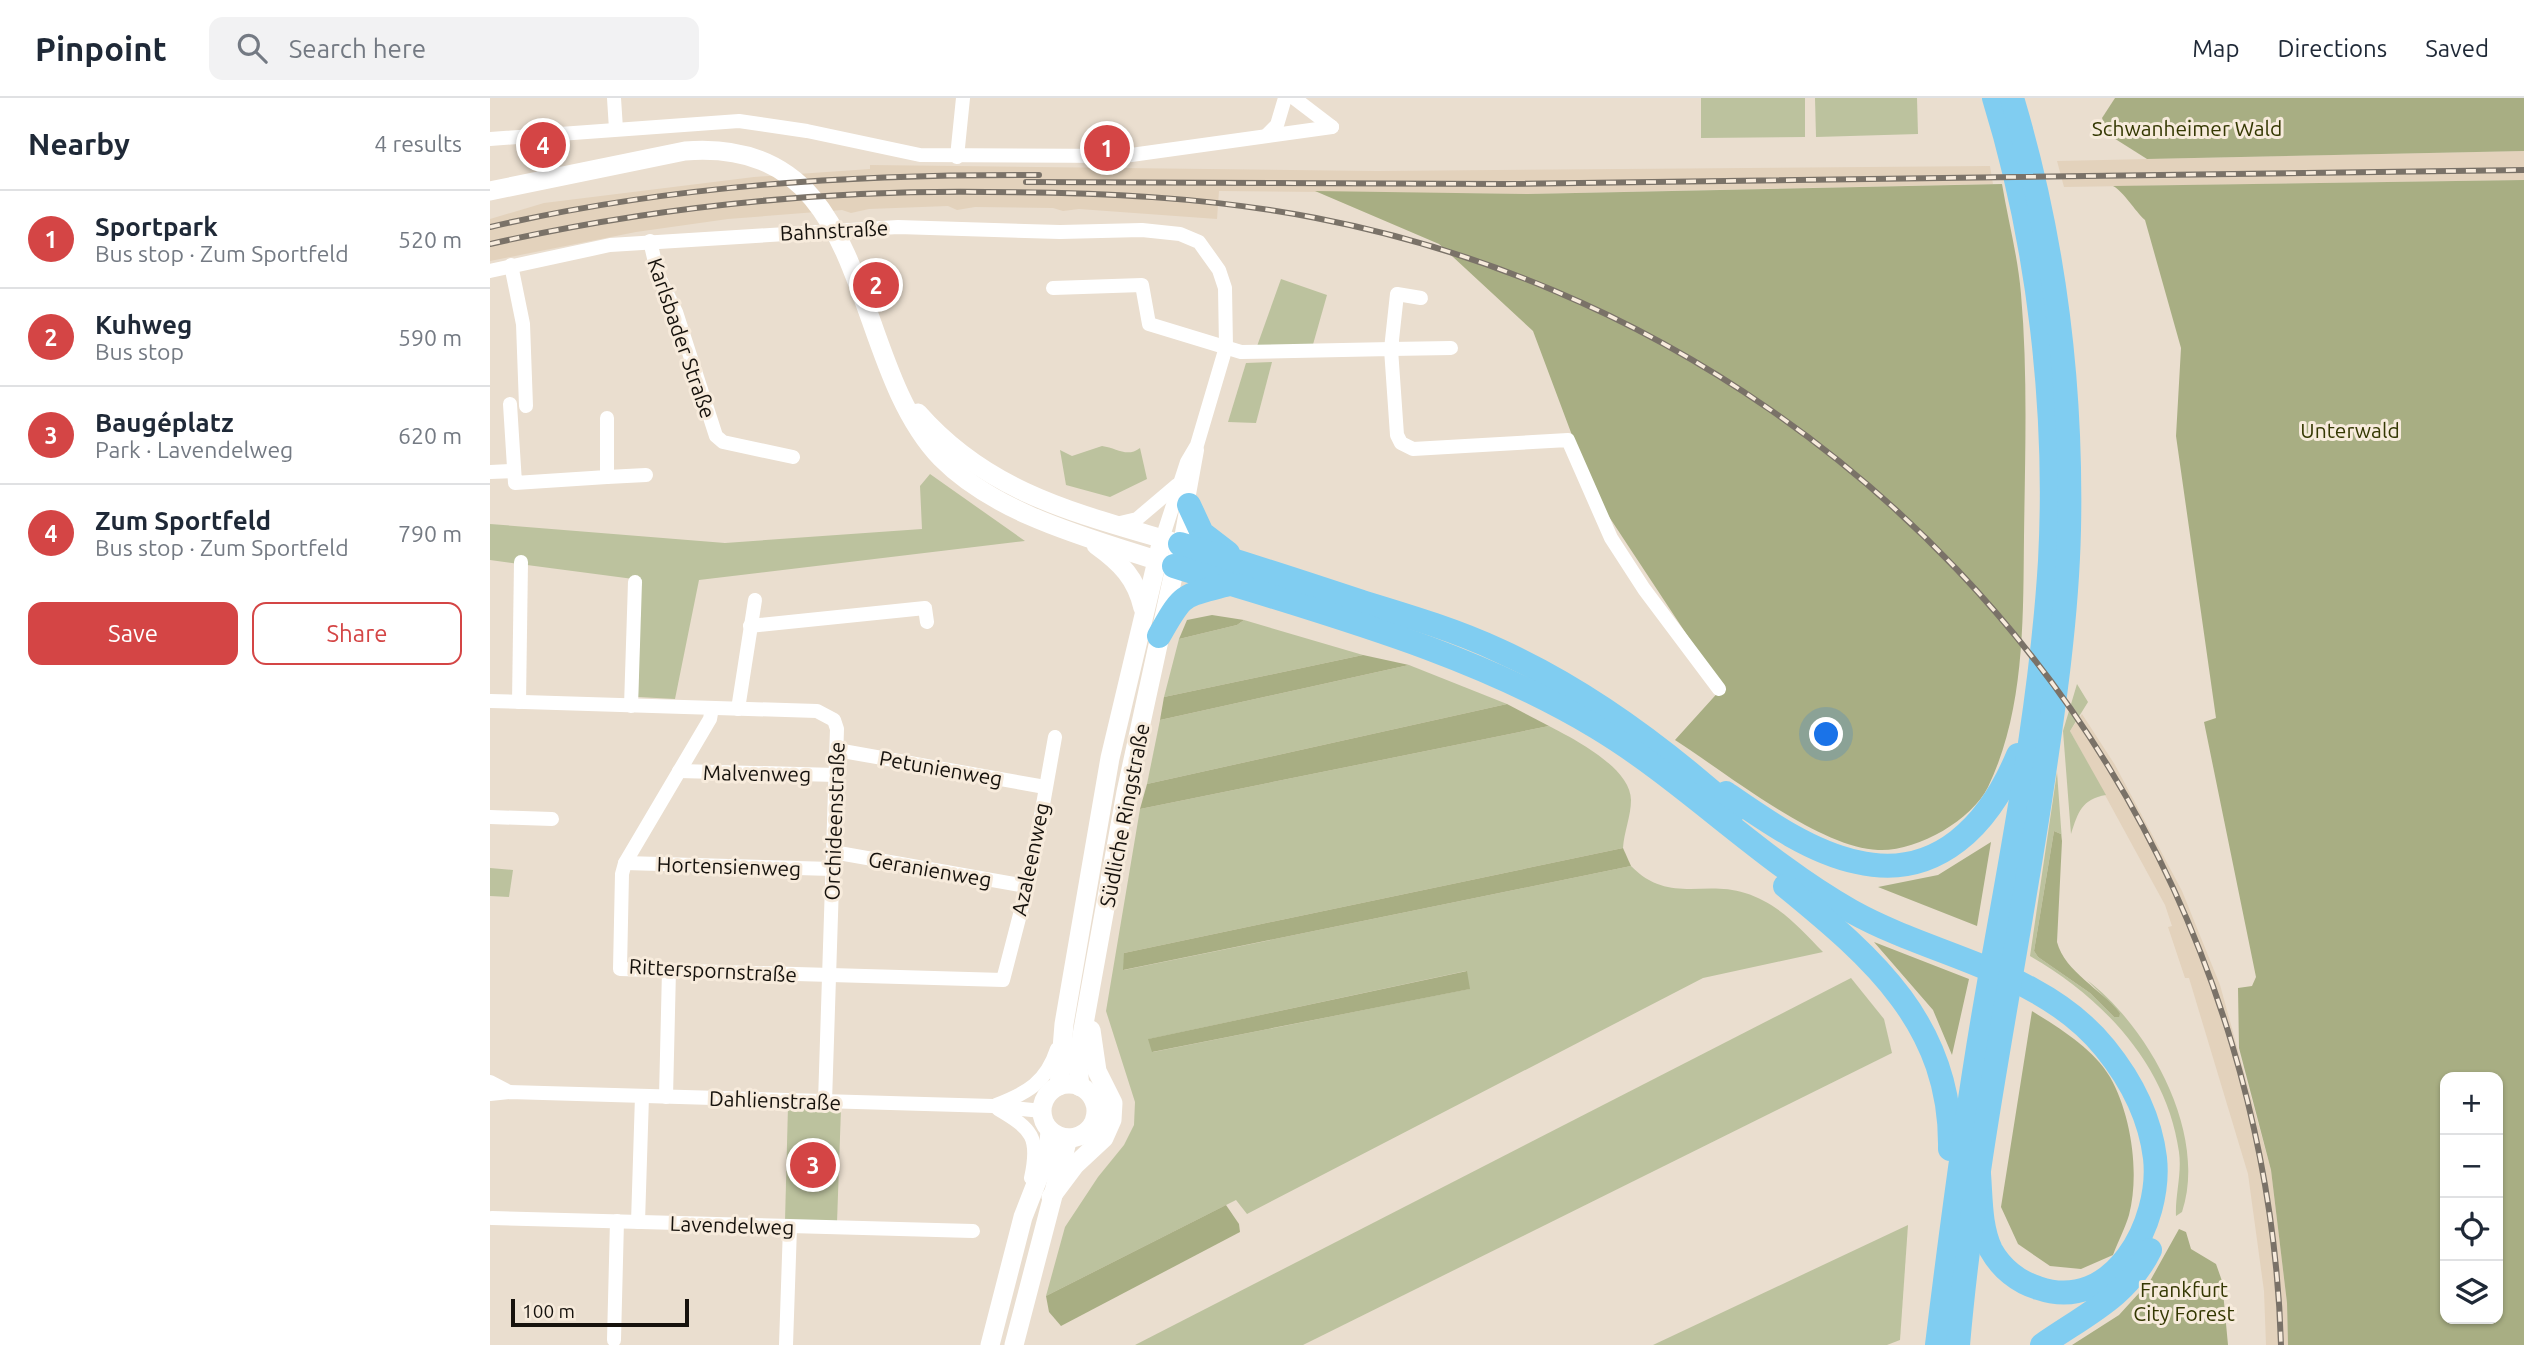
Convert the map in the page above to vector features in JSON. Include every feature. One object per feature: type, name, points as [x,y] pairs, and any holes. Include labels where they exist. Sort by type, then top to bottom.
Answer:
[{"type":"highway","points":[[1937,1345],[1971,1085],[2032,730],[2050,562],[2050,407],[2035,279],[1994,98]]},
{"type":"highway","points":[[1958,1345],[1979,1174],[2050,734],[2063,624],[2069,532],[2068,415],[2056,293],[2029,154],[2012,98]]},
{"type":"highway","points":[[1185,493],[1202,533],[1233,573]]},
{"type":"highway","points":[[1168,552],[1233,573],[1482,668],[1814,846],[1858,863],[1880,865],[1923,859],[1968,835],[2005,787],[2032,730]]},
{"type":"highway","points":[[1159,636],[1172,612],[1188,594],[1233,573]]},
{"type":"highway","points":[[1661,762],[1816,890],[1895,933],[1958,948],[2022,984],[2052,992],[2093,1014],[2136,1066],[2162,1121],[2168,1144],[2169,1189],[2156,1239],[2129,1284],[2106,1304],[2042,1345]]},
{"type":"highway","points":[[1661,762],[1771,876],[1843,936],[1914,1013],[1936,1056],[1948,1103],[1950,1237]]},
{"type":"highway","points":[[1979,1174],[1982,1220],[1991,1249],[2020,1281],[2044,1290],[2076,1290],[2105,1280],[2130,1255],[2147,1223],[2153,1202],[2155,1163],[2142,1107],[2123,1072],[2102,1044],[2052,992]]},
{"type":"main road","points":[[490,191],[668,153],[702,149],[733,152],[766,163],[796,181],[829,219],[847,253],[894,381],[924,439],[966,480],[986,495],[1016,509],[1082,534],[1168,552]]},
{"type":"main road","points":[[894,381],[931,428],[996,480],[1019,491],[1116,524],[1168,552]]},
{"type":"main road","points":[[1082,534],[1129,571],[1144,610]]},
{"type":"main road","name":"Südliche Ringstraße","points":[[1042,1111],[1049,1094],[1059,1086],[1064,1024],[1110,758],[1144,610],[1168,552]]},
{"type":"main road","name":"Südliche Ringstraße","points":[[1059,1134],[1087,1132],[1095,1117],[1094,1101],[1080,1087],[1080,1046],[1126,792],[1159,636],[1168,552]]},
{"type":"main road","points":[[1051,1197],[1075,1165],[1104,1138],[1112,1120],[1112,1103],[1097,1071],[1092,1050],[1089,1008]]},
{"type":"main road","points":[[1059,1086],[1080,1087]]},
{"type":"main road","points":[[1014,1345],[1051,1197],[1059,1134],[1042,1111]]},
{"type":"main road","points":[[990,1345],[1023,1217],[1059,1134]]},
{"type":"street","points":[[614,98],[616,129]]},
{"type":"street","points":[[957,157],[963,98]]},
{"type":"street","points":[[1267,135],[1277,125],[1285,98]]},
{"type":"street","points":[[490,139],[739,121],[807,131],[920,155],[1124,156],[1332,127],[1294,98]]},
{"type":"street","name":"Bahnstraße","points":[[490,271],[610,245],[650,241],[898,227],[1060,232],[1142,230],[1180,234],[1199,242],[1219,270],[1225,288],[1226,347]]},
{"type":"street","name":"Karlsbader Straße","points":[[650,241],[658,275],[676,312],[716,436],[723,442],[793,457]]},
{"type":"street","points":[[511,265],[523,324],[526,406]]},
{"type":"street","points":[[1053,288],[1142,285],[1149,324],[1255,353],[1451,348]]},
{"type":"street","points":[[1421,298],[1397,294],[1391,349],[1397,435],[1401,443],[1413,449],[1568,440],[1611,538],[1644,589],[1719,688]]},
{"type":"street","points":[[1168,552],[1226,347]]},
{"type":"street","points":[[510,404],[515,483],[646,475]]},
{"type":"street","points":[[607,418],[607,477]]},
{"type":"street","points":[[1168,552],[1197,445]]},
{"type":"street","points":[[490,472],[513,471]]},
{"type":"street","points":[[1116,524],[1137,519],[1185,493]]},
{"type":"street","points":[[519,702],[522,562]]},
{"type":"street","points":[[631,706],[635,582]]},
{"type":"street","points":[[738,709],[754,600]]},
{"type":"street","points":[[750,626],[925,608],[927,622]]},
{"type":"street","name":"Orchideenstraße","points":[[490,701],[824,713],[836,724],[825,1102]]},
{"type":"street","name":"Ritterspornstraße","points":[[712,708],[710,719],[625,863],[622,874],[620,969],[1003,980]]},
{"type":"street","name":"Azaleenweg","points":[[1003,980],[1026,886],[1055,737]]},
{"type":"street","name":"Petunienweg","points":[[836,750],[1045,787]]},
{"type":"street","name":"Malvenweg","points":[[679,771],[836,775]]},
{"type":"street","points":[[490,817],[552,819]]},
{"type":"street","name":"Geranienweg","points":[[833,852],[1026,886]]},
{"type":"street","name":"Hortensienweg","points":[[625,863],[832,869]]},
{"type":"street","points":[[666,1097],[669,970]]},
{"type":"street","name":"Südliche Ringstraße","points":[[993,1106],[1027,1093],[1040,1083],[1053,1062],[1064,1024]]},
{"type":"street","name":"Dahlienstraße","points":[[490,1082],[509,1092]]},
{"type":"street","name":"Dahlienstraße","points":[[490,1094],[509,1092],[993,1106],[1042,1111]]},
{"type":"street","points":[[638,1222],[642,1096]]},
{"type":"street","points":[[993,1106],[1025,1124],[1032,1134],[1034,1165],[1023,1217]]},
{"type":"street","name":"Lavendelweg","points":[[492,1218],[973,1231]]},
{"type":"street","points":[[614,1339],[617,1221]]},
{"type":"street","points":[[786,1345],[790,1227]]},
{"type":"shaded area","points":[[2524,151],[2524,180],[2064,187],[2057,161]]},
{"type":"shaded area","points":[[870,165],[1377,171],[1990,166],[1993,184],[1528,194],[1219,191],[1217,219],[1079,209],[1063,211],[1053,208],[975,207],[957,210],[948,206],[869,209],[851,213],[842,210],[728,219],[636,232],[490,261],[490,219],[544,203],[754,177],[870,169]]},
{"type":"shaded area","points":[[2082,714],[2115,765],[2182,891],[2220,985],[2271,1170],[2287,1303],[2288,1345],[2266,1345],[2264,1291],[2248,1174],[2189,978],[2185,978],[2168,927],[2172,926],[2165,905],[2070,731]]},
{"type":"green space","points":[[1701,98],[1805,98],[1805,137],[1701,138]]},
{"type":"green space","points":[[1815,98],[1917,98],[1918,134],[1816,137]]},
{"type":"green space","name":"Schwanheimer Wald","points":[[2115,98],[2524,98],[2524,151],[2147,159],[2109,135],[2102,118]]},
{"type":"green space","name":"Unterwald","points":[[2524,180],[2524,1345],[2288,1345],[2287,1303],[2271,1170],[2239,1048],[2238,988],[2252,986],[2256,977],[2204,722],[2216,718],[2176,436],[2181,348],[2145,220],[2113,186]]},
{"type":"green space","points":[[2002,184],[2020,280],[2025,354],[2023,600],[2020,664],[2015,696],[2000,758],[1980,800],[1956,822],[1925,840],[1909,846],[1878,850],[1854,846],[1801,823],[1675,740],[1722,688],[1594,494],[1533,331],[1439,244],[1315,191],[1528,194]]},
{"type":"green space","points":[[1281,279],[1327,295],[1312,348],[1256,349]]},
{"type":"green space","points":[[1272,362],[1256,423],[1228,422],[1246,363]]},
{"type":"green space","points":[[1102,446],[1126,452],[1140,448],[1147,479],[1110,497],[1066,485],[1060,450],[1072,456]]},
{"type":"green space","points":[[930,474],[1025,541],[699,580],[675,699],[638,697],[641,580],[490,560],[490,524],[725,543],[922,529],[920,486]]},
{"type":"green space","points":[[1212,615],[1244,620],[1237,625],[1179,639],[1187,620]]},
{"type":"green space","points":[[1244,620],[1363,655],[1164,697],[1179,639],[1237,625]]},
{"type":"green space","points":[[1363,655],[1409,665],[1160,720],[1164,697]]},
{"type":"green space","points":[[1409,665],[1507,704],[1147,784],[1160,720]]},
{"type":"green space","points":[[2077,684],[2088,702],[2070,731],[2106,795],[2086,803],[2071,834],[2063,731]]},
{"type":"green space","points":[[1507,704],[1549,726],[1140,809],[1147,784]]},
{"type":"green space","points":[[1549,726],[1612,766],[1629,788],[1630,812],[1623,848],[1124,953],[1124,970],[1631,866],[1645,878],[1673,888],[1730,890],[1757,897],[1788,917],[1823,952],[1703,978],[1247,1214],[1236,1200],[1046,1296],[1065,1227],[1098,1177],[1124,1145],[1134,1125],[1135,1102],[1106,1011],[1140,809]],"holes":[[[1466,971],[1469,989],[1153,1052],[1149,1039]]]},
{"type":"green space","points":[[2057,772],[2062,841],[2061,834],[2054,831],[2034,951],[2038,957],[2090,993],[2114,1017],[2120,1013],[2087,980],[2110,1000],[2132,1025],[2168,1084],[2180,1117],[2187,1149],[2188,1182],[2182,1212],[2176,1216],[2179,1152],[2172,1120],[2161,1090],[2146,1063],[2106,1013],[2057,973],[2030,956]]},
{"type":"green space","points":[[2054,831],[2061,834],[2062,841],[2057,942],[2061,953],[2075,971],[2112,1004],[2120,1013],[2119,1017],[2114,1017],[2090,993],[2038,957],[2034,951]]},
{"type":"green space","points":[[1991,842],[1977,926],[1878,887],[1938,875]]},
{"type":"green space","points":[[1623,848],[1631,866],[1123,970],[1124,953]]},
{"type":"green space","points":[[490,868],[513,870],[509,897],[490,896]]},
{"type":"green space","points":[[1874,942],[1969,979],[1952,1055],[1933,1010]]},
{"type":"green space","points":[[1467,971],[1470,989],[1152,1052],[1148,1039]]},
{"type":"green space","points":[[1851,978],[1884,1019],[1892,1053],[1303,1345],[1135,1345]]},
{"type":"green space","points":[[2032,1011],[2075,1040],[2103,1067],[2117,1092],[2128,1126],[2134,1181],[2129,1215],[2113,1255],[2081,1269],[2050,1266],[2018,1244],[2001,1207]]},
{"type":"green space","points":[[788,1106],[841,1108],[837,1223],[785,1221]]},
{"type":"green space","points":[[1226,1205],[1239,1224],[1240,1232],[1061,1326],[1049,1312],[1046,1296]]},
{"type":"green space","points":[[1908,1225],[1900,1340],[1887,1345],[1653,1345]]},
{"type":"green space","name":"Frankfurt City Forest","points":[[2179,1229],[2186,1232],[2191,1249],[2216,1264],[2222,1281],[2228,1345],[2072,1345],[2119,1315],[2150,1281]]},
{"type":"railway","points":[[1026,182],[1504,184],[2524,170]]},
{"type":"railway","points":[[490,227],[626,201],[763,185],[901,177],[1039,175]]},
{"type":"railway","points":[[490,244],[675,211],[737,203],[862,194],[1028,192],[1193,201],[1316,218],[1437,248],[1553,290],[1664,344],[1769,409],[1867,484],[1957,569],[2037,663],[2108,766],[2146,832],[2179,901],[2208,972],[2232,1044],[2252,1118],[2266,1193],[2276,1269],[2281,1345]]},
{"type":"place","name":"Zum Sportfeld","points":[[543,145]]},
{"type":"place","name":"Sportpark","points":[[1107,148]]},
{"type":"place","name":"Kuhweg","points":[[876,285]]},
{"type":"place","name":"Baugéplatz","points":[[813,1165]]}]
